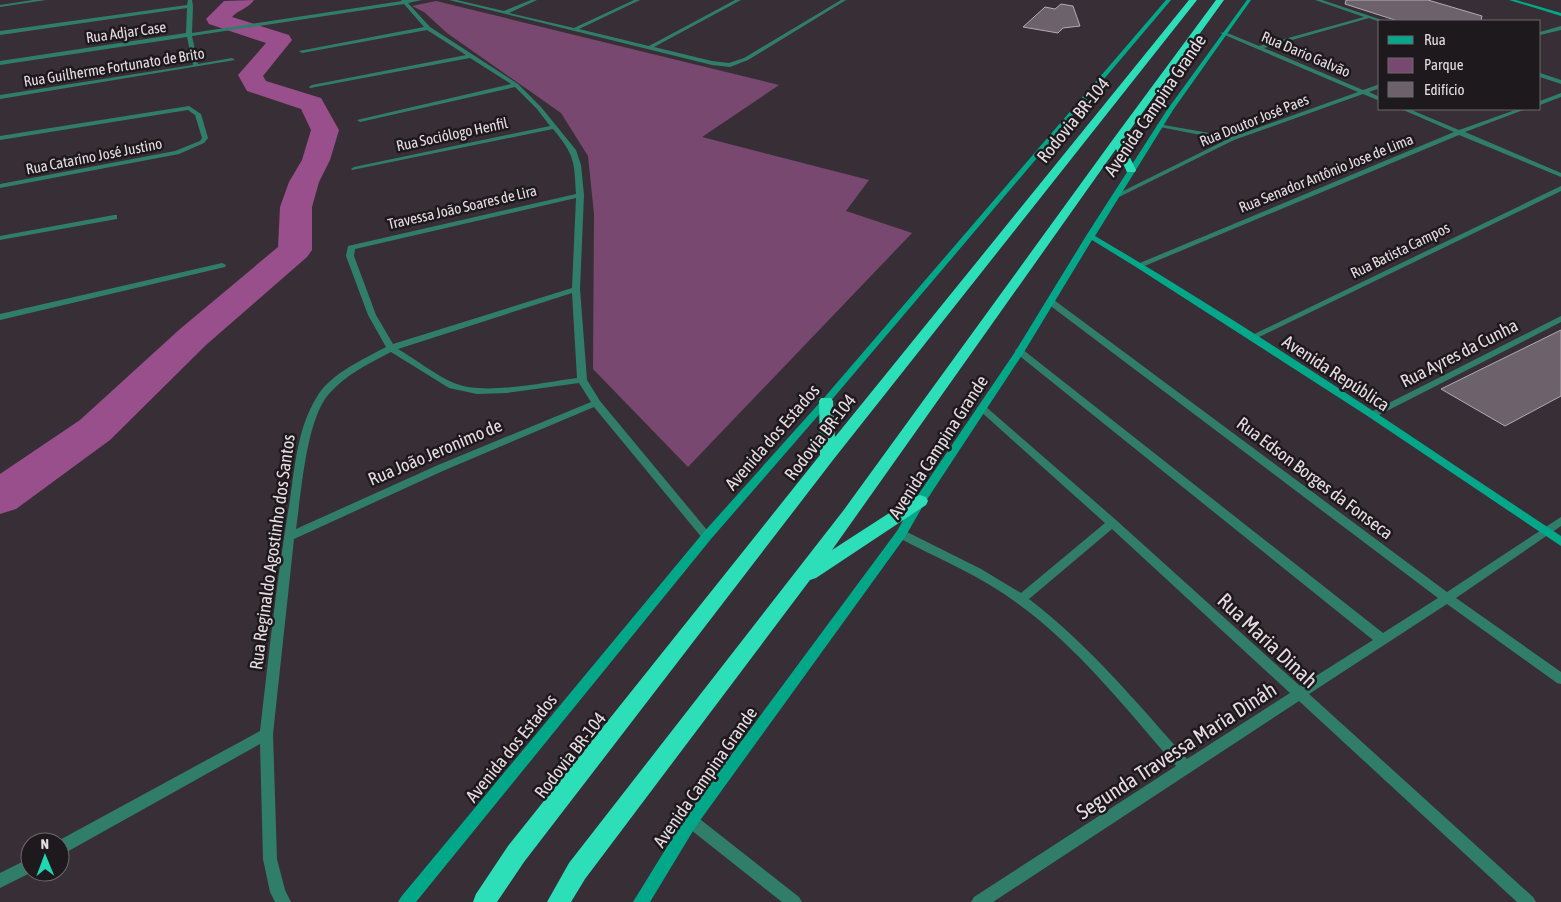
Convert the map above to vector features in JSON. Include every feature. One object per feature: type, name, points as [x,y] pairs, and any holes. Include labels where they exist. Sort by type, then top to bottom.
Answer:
[{"type":"highway","name":"Rodovia BR-104","points":[[484,902],[516,854],[828,456],[1193,0]]},
{"type":"highway","points":[[558,902],[577,872],[747,652],[891,457],[1117,140],[1220,0]]},
{"type":"highway","points":[[1117,140],[1131,170]]},
{"type":"highway","points":[[826,401],[828,456]]},
{"type":"highway","points":[[802,578],[920,501]]},
{"type":"main road","name":"Avenida dos Estados","points":[[406,902],[707,536],[826,401],[1169,0]]},
{"type":"main road","name":"Avenida Campina Grande","points":[[641,902],[691,821],[901,534],[920,501],[1051,302],[1113,198],[1160,125],[1223,33],[1249,0]]},
{"type":"main road","points":[[1511,0],[1561,15]]},
{"type":"main road","name":"Avenida República","points":[[1090,236],[1252,337],[1561,542]]},
{"type":"street","points":[[0,6],[44,0]]},
{"type":"street","name":"Rua Adjar Case","points":[[0,63],[420,0]]},
{"type":"street","points":[[451,0],[712,63],[730,65],[746,59],[844,0]]},
{"type":"street","points":[[504,13],[536,0]]},
{"type":"street","points":[[576,29],[638,0]]},
{"type":"street","points":[[651,47],[739,0]]},
{"type":"street","points":[[1317,0],[1378,20]]},
{"type":"street","points":[[404,1],[428,28],[516,86],[555,127],[573,150],[578,165],[580,195],[576,289],[582,380],[596,403],[707,536]]},
{"type":"street","points":[[0,33],[190,3],[189,35],[196,66]]},
{"type":"street","points":[[1258,48],[1368,17]]},
{"type":"street","points":[[302,51],[428,28]]},
{"type":"street","points":[[1541,34],[1561,28]]},
{"type":"street","name":"Rua Dario Galvão","points":[[1223,33],[1378,98]]},
{"type":"street","points":[[312,87],[470,56]]},
{"type":"street","name":"Rua Guilherme Fortunato de Brito","points":[[0,98],[232,60]]},
{"type":"street","points":[[1541,75],[1561,82]]},
{"type":"street","points":[[360,120],[516,86]]},
{"type":"street","name":"Rua Doutor José Paes","points":[[1113,198],[1232,139],[1378,87]]},
{"type":"street","points":[[1541,103],[1561,95]]},
{"type":"street","name":"Rua Catarino José Justino","points":[[0,138],[189,108],[198,114],[205,138],[192,148],[156,158],[0,186]]},
{"type":"street","points":[[1406,110],[1561,175]]},
{"type":"street","name":"Rua Senador Antônio Jose de Lima","points":[[1139,265],[1460,132],[1520,110]]},
{"type":"street","points":[[1160,125],[1232,139]]},
{"type":"street","name":"Rua Sociólogo Henfil","points":[[354,169],[555,127]]},
{"type":"street","name":"Rua Batista Campos","points":[[1252,337],[1561,188]]},
{"type":"street","name":"Travessa João Soares de Lira","points":[[391,348],[372,315],[350,256],[351,248],[378,240],[580,195]]},
{"type":"street","points":[[0,238],[114,216]]},
{"type":"street","points":[[0,317],[222,265]]},
{"type":"street","name":"Rua Reginaldo Agostinho dos Santos","points":[[283,902],[278,892],[270,859],[266,734],[289,537],[304,444],[310,420],[323,395],[346,373],[391,348],[576,289]]},
{"type":"street","name":"Rua Edson Borges da Fonseca","points":[[1051,302],[1447,598],[1561,679]]},
{"type":"street","name":"Rua Ayres da Cunha","points":[[1372,415],[1561,319]]},
{"type":"street","points":[[391,348],[452,386],[477,391],[507,390],[582,380]]},
{"type":"street","points":[[1019,351],[1382,640]]},
{"type":"street","name":"Rua João Jeronimo de","points":[[289,537],[463,456],[596,403]]},
{"type":"street","name":"Rua Maria Dinah","points":[[982,408],[1112,523],[1298,695],[1528,902]]},
{"type":"street","name":"Segunda Travessa Maria Dináh","points":[[979,902],[1447,598],[1561,521]]},
{"type":"street","points":[[1021,599],[1112,523]]},
{"type":"street","points":[[901,534],[1021,599],[1067,638],[1103,674],[1186,768]]},
{"type":"street","points":[[70,842],[266,734]]},
{"type":"street","points":[[691,821],[794,902]]},
{"type":"street","points":[[0,882],[20,871]]},
{"type":"green space","points":[[436,1],[779,85],[702,137],[869,180],[846,211],[912,233],[688,467],[593,369],[594,214],[588,156],[561,113],[447,33],[424,12],[412,6]]},
{"type":"building","points":[[1346,0],[1428,0],[1482,16],[1481,20],[1395,20],[1345,4]]},
{"type":"building","points":[[1061,4],[1073,6],[1080,26],[1063,28],[1058,33],[1023,27],[1045,7],[1055,9]]},
{"type":"building","points":[[1561,330],[1561,396],[1505,426],[1441,389]]},
{"type":"waterway","points":[[0,497],[95,430],[193,337],[295,250],[296,207],[304,182],[316,160],[325,130],[312,104],[256,86],[250,75],[281,40],[217,19],[231,5],[244,0]]}]
